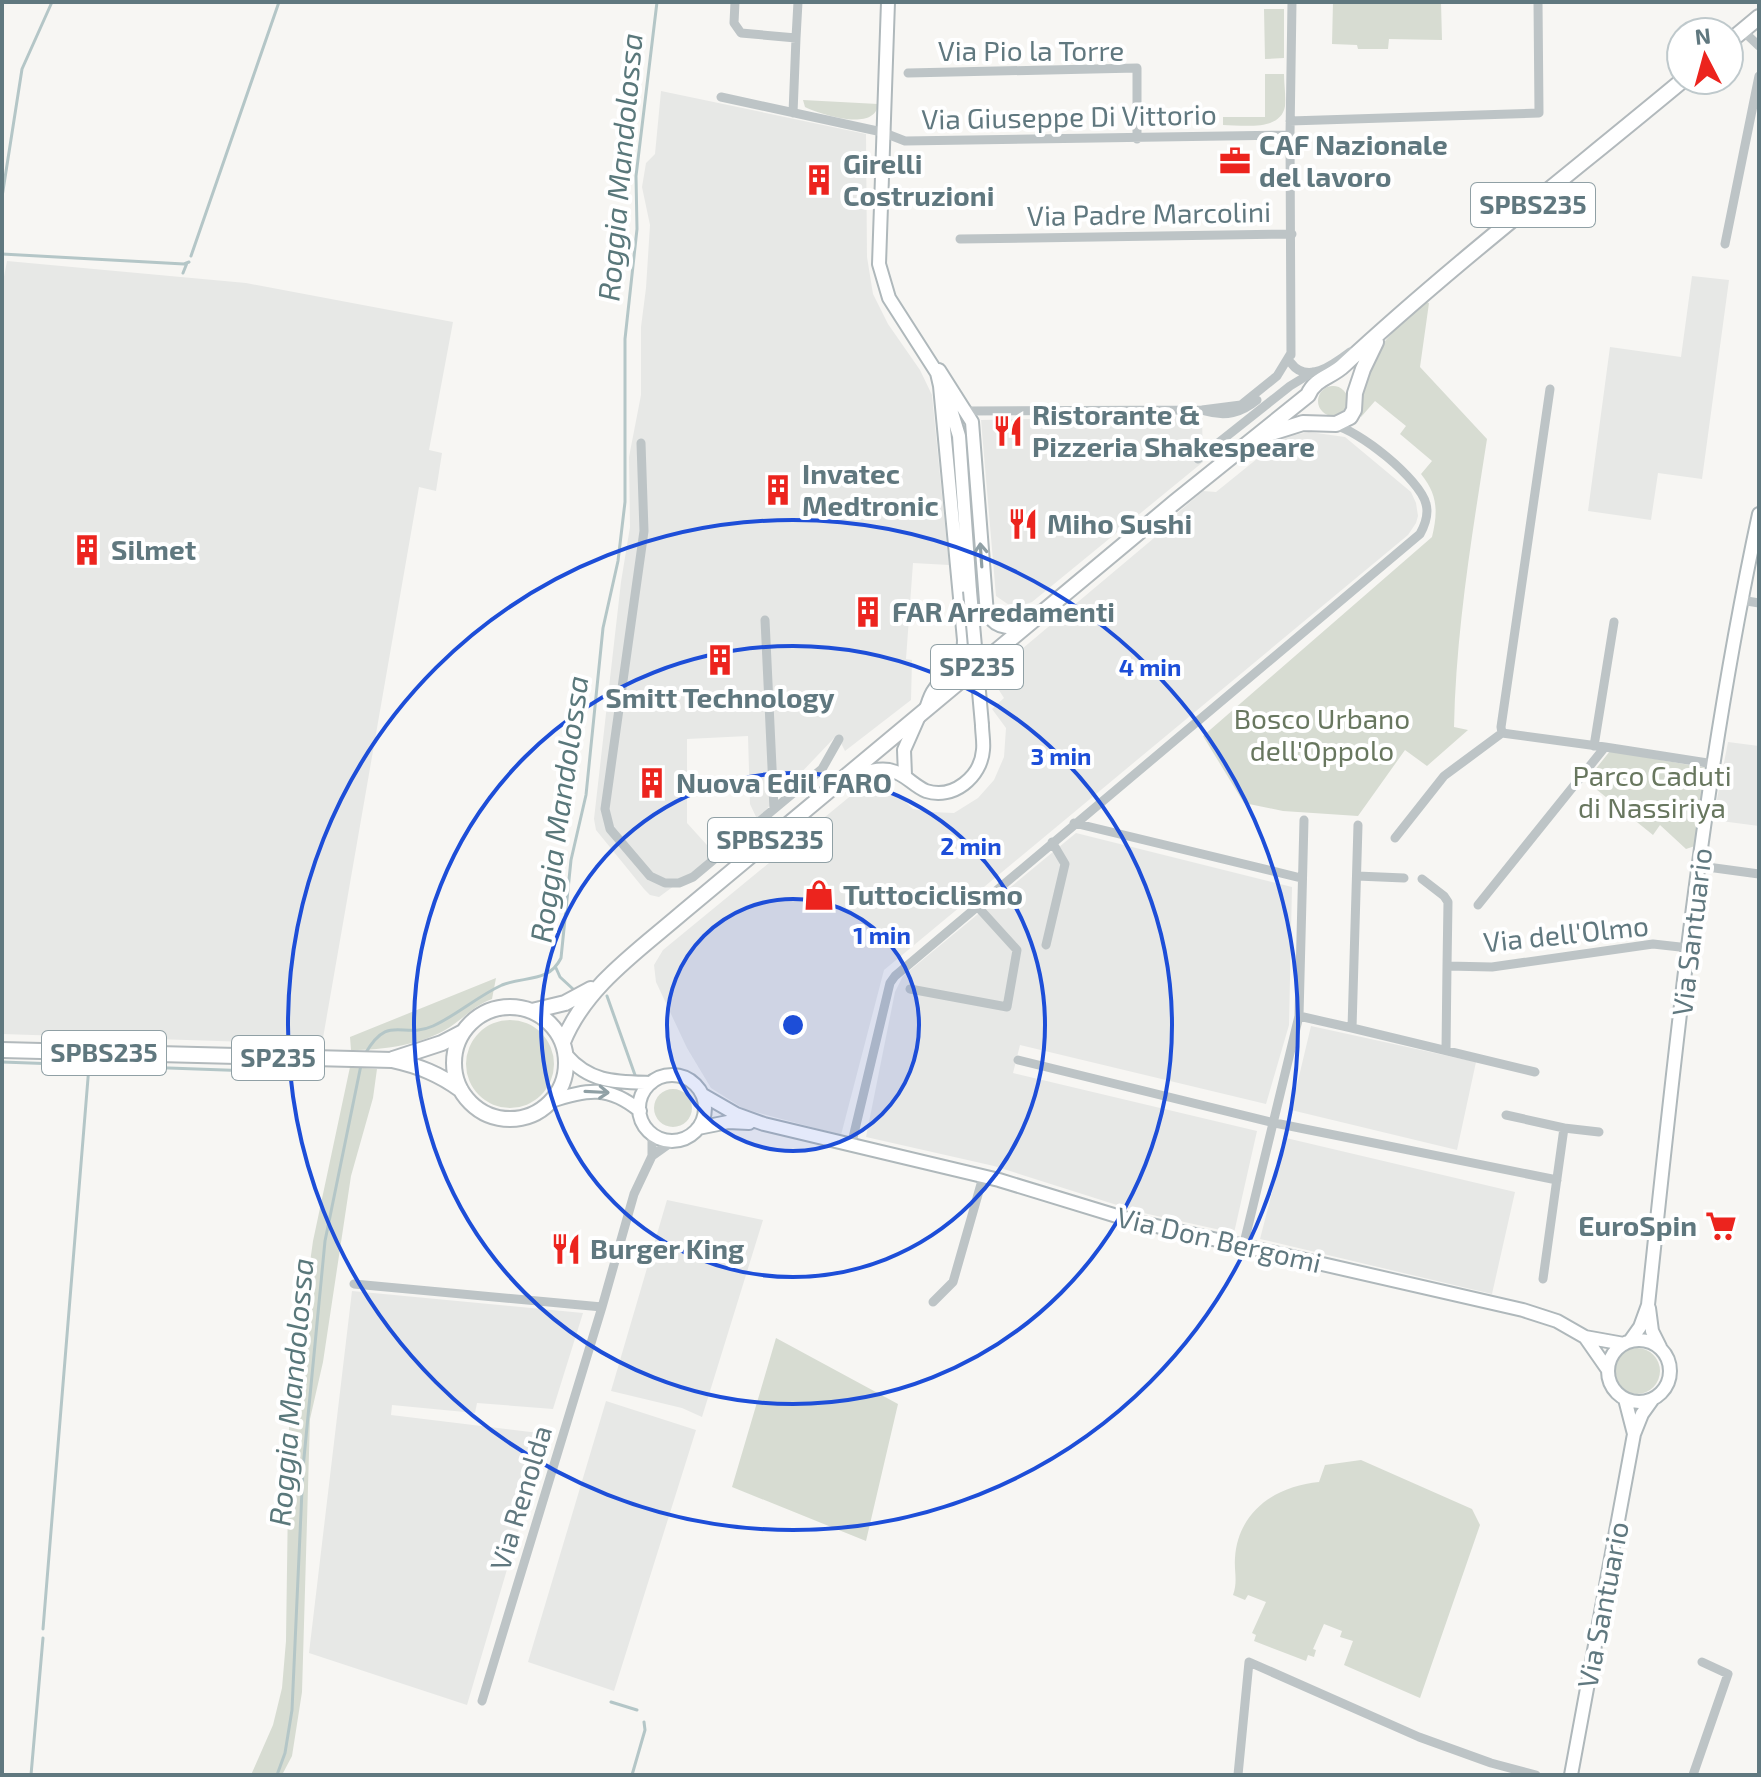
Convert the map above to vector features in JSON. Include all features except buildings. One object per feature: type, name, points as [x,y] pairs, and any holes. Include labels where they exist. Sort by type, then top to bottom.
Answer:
[{"type":"main road","name":"SPBS235","points":[[1333,376],[1389,324],[1665,95]]},
{"type":"main road","name":"SPBS235","points":[[1356,398],[1371,350],[1389,324]]},
{"type":"main road","points":[[1028,624],[1308,395],[1317,381],[1333,376],[1347,381],[1356,398],[1354,410],[1344,422],[1288,426],[1253,441]]},
{"type":"main road","points":[[1308,395],[1313,415],[1326,424]]},
{"type":"main road","name":"SP235","points":[[922,713],[1028,624]]},
{"type":"main road","name":"SPBS235","points":[[605,980],[922,713]]},
{"type":"main road","points":[[461,1090],[454,1067],[458,1043],[474,1020],[502,1008],[532,1011],[565,1003],[605,980]]},
{"type":"main road","points":[[384,1060],[418,1066],[440,1075],[461,1090],[479,1109],[504,1119],[529,1116],[551,1101],[562,1084],[564,1048],[577,1013],[605,980]]},
{"type":"main road","points":[[532,1011],[550,1024],[564,1048]]},
{"type":"main road","points":[[384,1060],[442,1043],[464,1032]]},
{"type":"main road","name":"SPBS235","points":[[2,1050],[207,1056]]},
{"type":"main road","name":"SP235","points":[[207,1056],[384,1060]]},
{"type":"street","points":[[735,2],[734,23],[741,33],[796,38]]},
{"type":"street","points":[[793,113],[798,2]]},
{"type":"street","points":[[888,2],[879,264],[889,298],[968,411],[972,422],[987,614],[1003,627],[1028,624]]},
{"type":"street","points":[[1292,2],[1291,358],[1300,371],[1313,372]]},
{"type":"street","points":[[1290,121],[1539,113],[1538,2]]},
{"type":"street","name":"Via Pio la Torre","points":[[908,73],[1137,68],[1137,139]]},
{"type":"street","points":[[1725,244],[1759,76]]},
{"type":"street","name":"Via Giuseppe Di Vittorio","points":[[721,97],[882,132],[905,141],[1290,135]]},
{"type":"street","name":"Via Padre Marcolini","points":[[960,239],[1292,234]]},
{"type":"street","points":[[1198,459],[1290,386],[1313,372],[1331,367],[1389,324]]},
{"type":"street","points":[[948,414],[968,411],[1202,410],[1241,405],[1277,376],[1291,358]]},
{"type":"street","points":[[822,769],[839,782],[884,769],[905,775],[925,790],[938,793],[954,791],[967,782],[978,768],[984,749],[959,436],[948,414],[931,362]]},
{"type":"street","points":[[1502,733],[1550,389]]},
{"type":"street","points":[[1356,398],[1359,425],[1366,439]]},
{"type":"street","points":[[905,775],[904,750],[934,690],[958,665],[964,647],[946,434],[948,414]]},
{"type":"street","points":[[851,1146],[890,983],[903,968],[1420,534],[1427,514],[1423,495],[1416,485],[1366,439],[1342,427],[1326,424]]},
{"type":"street","points":[[946,434],[963,509]]},
{"type":"street","points":[[641,443],[644,531],[605,809],[610,829],[650,876],[665,883],[679,883],[693,877],[822,769],[839,739]]},
{"type":"street","name":"Via Santuario","points":[[1627,1342],[1640,1327],[1648,1305],[1689,948],[1714,764],[1741,600],[1759,514]]},
{"type":"street","points":[[1741,600],[1759,603]]},
{"type":"street","points":[[765,620],[774,809]]},
{"type":"street","points":[[1594,746],[1614,622]]},
{"type":"street","points":[[1395,838],[1444,776],[1502,733],[1714,764]]},
{"type":"street","points":[[1478,905],[1605,747]]},
{"type":"street","points":[[1243,1247],[1299,1016],[1304,820]]},
{"type":"street","points":[[1074,823],[1301,878]]},
{"type":"street","points":[[1352,1028],[1358,825]]},
{"type":"street","points":[[1046,945],[1065,864],[1052,842]]},
{"type":"street","points":[[1700,866],[1759,874]]},
{"type":"street","points":[[1357,876],[1404,878]]},
{"type":"street","name":"Via dell'Olmo","points":[[1422,879],[1448,902],[1446,1050]]},
{"type":"street","points":[[910,989],[1007,1007],[1017,950],[977,906]]},
{"type":"street","name":"Via dell'Olmo","points":[[1447,966],[1512,965],[1653,944],[1689,948]]},
{"type":"street","points":[[1299,1016],[1535,1072]]},
{"type":"street","points":[[564,1048],[577,1068],[598,1078],[651,1083],[640,1100],[640,1111],[652,1137],[652,1156]]},
{"type":"street","points":[[1018,1060],[1275,1123],[1557,1180]]},
{"type":"street","name":"Via Don Bergomi","points":[[651,1083],[662,1077],[678,1076],[693,1082],[703,1095],[736,1114],[764,1124],[983,1177],[1130,1220],[1523,1310],[1557,1321],[1585,1337],[1627,1342]]},
{"type":"street","points":[[551,1101],[574,1093],[602,1091],[617,1095],[640,1111]]},
{"type":"street","points":[[698,1128],[704,1118],[703,1095]]},
{"type":"street","points":[[1506,1115],[1599,1132]]},
{"type":"street","name":"Via Don Bergomi","points":[[673,1141],[687,1137],[698,1128],[728,1122],[764,1124]]},
{"type":"street","points":[[1543,1279],[1564,1128]]},
{"type":"street","points":[[649,1131],[673,1141]]},
{"type":"street","name":"Via Renolda","points":[[482,1701],[634,1194],[652,1156],[673,1141]]},
{"type":"street","points":[[933,1302],[953,1282],[983,1177]]},
{"type":"street","points":[[354,1284],[602,1307]]},
{"type":"street","name":"Via Santuario","points":[[1648,1305],[1652,1331],[1660,1347]]},
{"type":"street","name":"Via Don Bergomi","points":[[1585,1337],[1608,1370]]},
{"type":"street","points":[[1627,1342],[1651,1342],[1660,1347],[1670,1365],[1667,1386],[1652,1400],[1633,1402],[1616,1392],[1610,1382],[1610,1360],[1627,1342]]},
{"type":"street","name":"Via Santuario","points":[[1625,1399],[1634,1434]]},
{"type":"street","name":"Via Santuario","points":[[1571,1775],[1634,1434],[1652,1400]]},
{"type":"street","points":[[1238,1775],[1249,1662],[1419,1737],[1491,1763],[1536,1775]]},
{"type":"street","points":[[1693,1775],[1728,1674],[1702,1662]]},
{"type":"shaded area","points":[[661,91],[866,134],[867,257],[873,294],[932,395],[949,565],[913,563],[906,659],[912,660],[911,700],[845,751],[837,735],[757,819],[750,804],[748,736],[687,739],[687,823],[716,855],[659,897],[650,895],[644,889],[596,830],[594,819],[630,527],[629,457],[641,395],[641,327],[650,225],[642,187],[646,163],[655,154]]},
{"type":"shaded area","name":"Silmet","points":[[7,261],[246,283],[453,322],[429,450],[442,453],[436,491],[419,487],[323,1038],[309,1044],[2,1034],[2,287]]},
{"type":"shaded area","points":[[1692,276],[1729,280],[1702,479],[1658,473],[1651,520],[1588,511],[1610,347],[1681,357]]},
{"type":"shaded area","points":[[1202,416],[1203,462],[1032,602],[1021,606],[1009,605],[996,596],[981,420]]},
{"type":"shaded area","points":[[1309,432],[1345,437],[1411,492],[1418,516],[1408,535],[884,970],[841,1135],[744,1109],[711,1088],[687,1048],[656,982],[654,965],[663,950],[859,789],[878,784],[900,796],[913,809],[931,812],[954,813],[978,798],[994,780],[1004,757],[1006,728],[992,709],[1004,698],[990,676],[1154,538],[1161,527],[1203,491],[1216,492],[1284,437]]},
{"type":"shaded area","points":[[1728,742],[1759,746],[1759,826],[1713,820]]},
{"type":"shaded area","points":[[1076,833],[1292,887],[1289,1025],[1266,1104],[1020,1045],[1013,1073],[1257,1131],[1234,1233],[1139,1212],[994,1166],[866,1137],[895,992],[903,976]]},
{"type":"shaded area","points":[[1311,1026],[1476,1062],[1457,1150],[1291,1110]]},
{"type":"shaded area","points":[[1286,1138],[1515,1192],[1492,1294],[1260,1239]]},
{"type":"shaded area","points":[[667,1200],[763,1220],[702,1417],[682,1408],[611,1391]]},
{"type":"shaded area","points":[[352,1291],[583,1313],[553,1409],[477,1403],[475,1413],[392,1405],[391,1415],[547,1434],[467,1705],[309,1653]]},
{"type":"shaded area","points":[[606,1401],[696,1430],[614,1691],[528,1662]]},
{"type":"green space","points":[[1333,2],[1441,2],[1442,40],[1389,39],[1388,49],[1358,49],[1357,45],[1332,44]]},
{"type":"green space","points":[[1264,9],[1284,9],[1284,58],[1265,59]]},
{"type":"green space","points":[[1265,74],[1284,74],[1285,106],[1282,114],[1276,120],[1259,125],[1223,125],[1223,117],[1265,117]]},
{"type":"green space","points":[[803,100],[878,104],[875,112],[868,117],[847,119],[805,107]]},
{"type":"green space","name":"Bosco Urbano dell'Oppolo","points":[[1426,302],[1429,303],[1420,367],[1487,439],[1466,583],[1455,691],[1454,727],[1468,730],[1427,766],[1405,750],[1358,816],[1283,811],[1244,803],[1203,736],[1432,537],[1435,504],[1431,489],[1421,474],[1432,461],[1400,434],[1406,426],[1375,401],[1361,417],[1363,386],[1372,360],[1387,339]]},
{"type":"green space","points":[[1333,386],[1344,390],[1348,401],[1344,412],[1333,416],[1322,412],[1318,401],[1322,390]]},
{"type":"green space","name":"Parco Caduti di Nassiriya","points":[[1610,751],[1707,768],[1698,845],[1686,849],[1660,825],[1653,835],[1586,781]]},
{"type":"green space","points":[[496,978],[492,999],[439,1033],[402,1045],[351,1050],[350,1037]]},
{"type":"green space","points":[[510,1020],[527,1024],[541,1033],[550,1047],[554,1064],[550,1081],[541,1095],[527,1104],[510,1108],[493,1104],[479,1095],[470,1081],[466,1064],[470,1047],[479,1033],[493,1024]]},
{"type":"green space","points":[[350,1067],[377,1069],[373,1098],[351,1176],[323,1362],[310,1419],[302,1692],[292,1756],[282,1775],[251,1775],[273,1725],[282,1688],[286,1641],[289,1428],[295,1370],[313,1241]]},
{"type":"green space","points":[[673,1089],[686,1095],[692,1108],[686,1121],[673,1127],[660,1121],[654,1108],[660,1095]]},
{"type":"green space","points":[[776,1338],[898,1404],[866,1541],[732,1487]]},
{"type":"green space","points":[[1637,1348],[1653,1355],[1660,1371],[1653,1387],[1637,1394],[1621,1387],[1614,1371],[1621,1355]]},
{"type":"green space","points":[[1361,1460],[1472,1509],[1480,1525],[1420,1698],[1344,1665],[1353,1641],[1340,1637],[1342,1631],[1324,1624],[1313,1649],[1316,1650],[1314,1657],[1308,1655],[1306,1661],[1254,1641],[1256,1635],[1252,1633],[1266,1602],[1248,1595],[1245,1600],[1233,1595],[1238,1541],[1252,1514],[1274,1495],[1303,1484],[1319,1482],[1325,1465]]},
{"type":"waterway","points":[[2,197],[22,69],[52,2]]},
{"type":"waterway","points":[[191,256],[279,2]]},
{"type":"waterway","name":"Roggia Mandolossa","points":[[365,1054],[374,1041],[389,1030],[422,1030],[433,1026],[502,985],[550,972],[561,958],[571,860],[586,795],[603,628],[618,561],[625,502],[625,339],[637,229],[636,176],[657,2]]},
{"type":"waterway","points":[[2,254],[189,262]]},
{"type":"waterway","points":[[183,273],[187,263]]},
{"type":"waterway","points":[[556,968],[560,977],[573,989]]},
{"type":"waterway","points":[[607,996],[635,1075]]},
{"type":"waterway","points":[[2,1062],[252,1071]]},
{"type":"waterway","name":"Roggia Mandolossa","points":[[277,1775],[285,1753],[292,1710],[303,1468],[325,1241],[361,1065]]},
{"type":"waterway","points":[[43,1629],[89,1066]]},
{"type":"waterway","points":[[31,1775],[43,1638]]},
{"type":"waterway","points":[[611,1702],[637,1710]]},
{"type":"waterway","points":[[632,1775],[645,1730],[644,1722]]},
{"type":"place","name":"CAF Nazionale del lavoro","points":[[1235,161]]},
{"type":"place","name":"Girelli Costruzioni","points":[[819,180]]},
{"type":"place","name":"Ristorante & Pizzeria Shakespeare","points":[[1008,431]]},
{"type":"place","name":"Invatec Medtronic","points":[[778,490]]},
{"type":"place","name":"Miho Sushi","points":[[1023,524]]},
{"type":"place","name":"Silmet","points":[[87,550]]},
{"type":"place","name":"FAR Arredamenti","points":[[868,612]]},
{"type":"place","name":"Smitt Technology","points":[[720,660]]},
{"type":"place","name":"Nuova Edil FARO","points":[[652,783]]},
{"type":"place","name":"Tuttociclismo","points":[[819,895]]},
{"type":"place","name":"EuroSpin","points":[[1721,1226]]},
{"type":"place","name":"Burger King","points":[[566,1249]]}]
